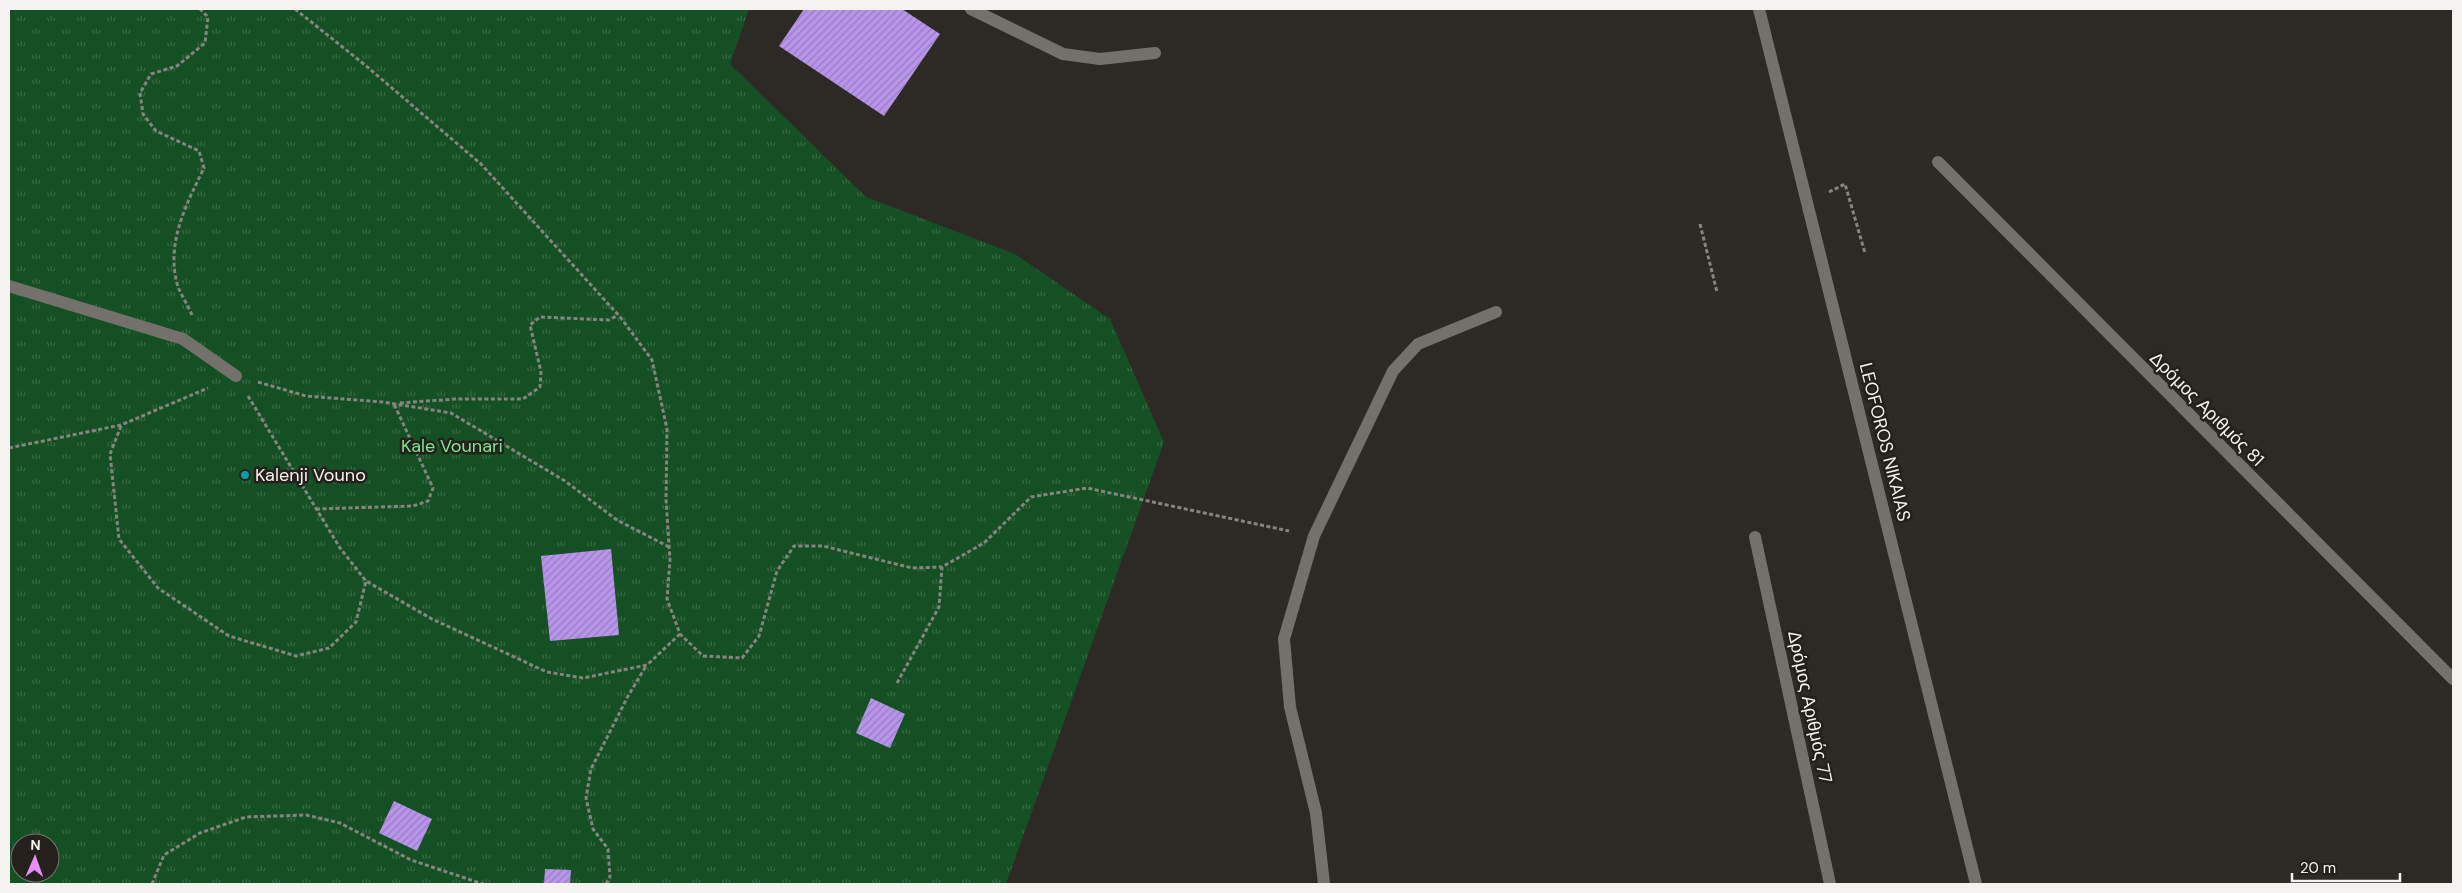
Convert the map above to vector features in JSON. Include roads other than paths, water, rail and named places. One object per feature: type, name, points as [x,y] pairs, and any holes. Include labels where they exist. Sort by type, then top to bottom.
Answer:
[{"type":"street","points":[[971,9],[1062,54],[1100,59],[1155,53]]},
{"type":"street","name":"LEOFOROS NIKAIAS","points":[[1759,9],[1976,884]]},
{"type":"street","name":"Δρόμος Αριθμός 81","points":[[1938,162],[2453,679]]},
{"type":"street","points":[[9,286],[183,339],[236,376]]},
{"type":"street","points":[[1324,884],[1316,813],[1290,707],[1284,639],[1314,536],[1394,371],[1418,344],[1496,312]]},
{"type":"street","name":"Δρόμος Αριθμός 77","points":[[1755,536],[1830,884]]},
{"type":"place","name":"Kalenji Vouno","points":[[245,475]]},
{"type":"park label","name":"Kale Vounari","points":[[452,446]]}]
